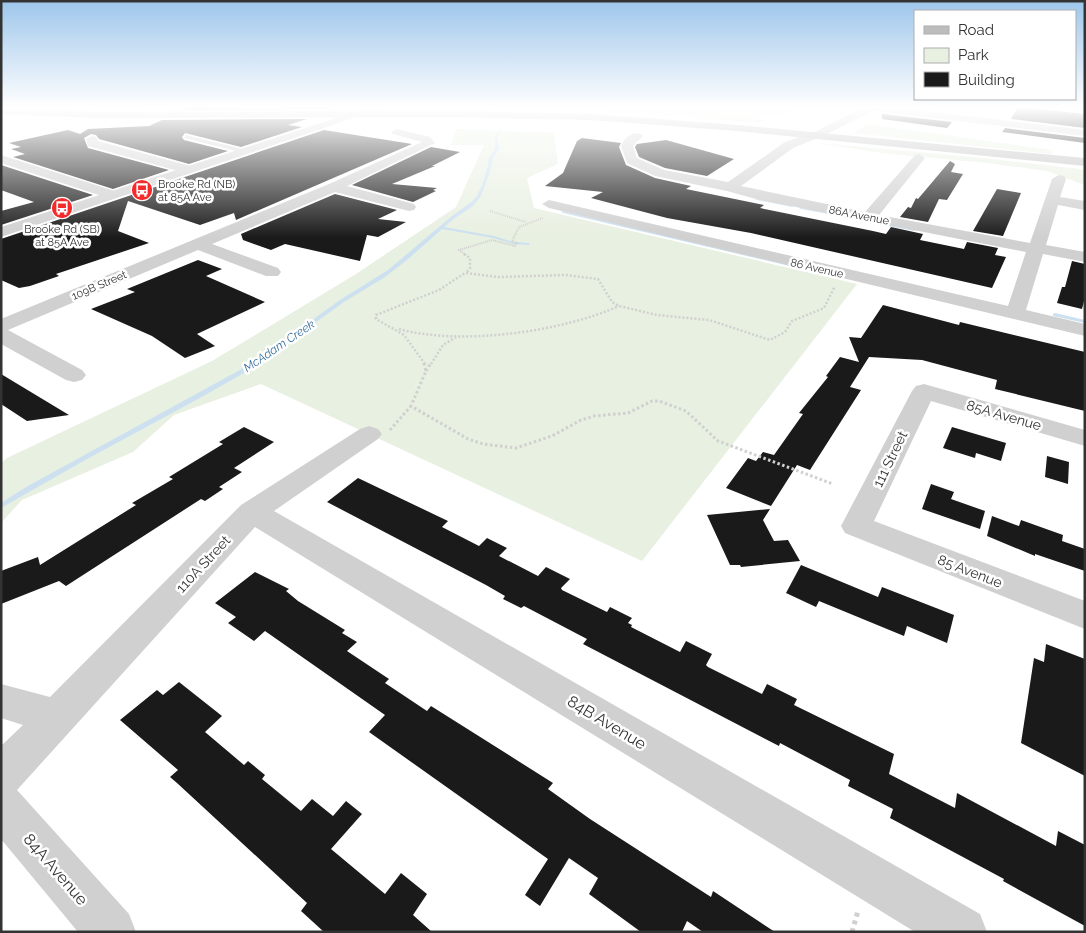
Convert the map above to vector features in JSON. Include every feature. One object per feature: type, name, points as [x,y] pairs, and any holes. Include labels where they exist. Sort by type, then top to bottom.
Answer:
[{"type":"main road","points":[[938,151],[1085,166]]},
{"type":"main road","points":[[958,151],[1085,162]]},
{"type":"street","points":[[119,151],[189,170]]},
{"type":"street","points":[[1,232],[244,151]]},
{"type":"street","name":"109B Street","points":[[1,326],[334,187],[415,151]]},
{"type":"street","name":"86A Avenue","points":[[629,151],[630,165],[660,173],[730,187],[756,195],[1020,247],[1037,248],[1085,257]]},
{"type":"street","points":[[730,187],[780,151]]},
{"type":"street","points":[[869,217],[919,158]]},
{"type":"street","points":[[1,159],[113,195]]},
{"type":"street","points":[[1015,314],[1059,179]]},
{"type":"street","points":[[334,187],[409,207]]},
{"type":"street","points":[[1053,200],[1085,206]]},
{"type":"street","name":"86 Avenue","points":[[549,204],[1085,330]]},
{"type":"street","points":[[197,244],[272,272]]},
{"type":"street","points":[[1,335],[74,375]]},
{"type":"street","name":"85A Avenue","points":[[924,391],[1085,438]]},
{"type":"street","name":"111 Street","points":[[856,526],[924,391]]},
{"type":"street","name":"110A Street","points":[[1,776],[252,512],[378,433]]},
{"type":"street","name":"84B Avenue","points":[[252,512],[962,932]]},
{"type":"street","name":"85 Avenue","points":[[856,526],[1085,615]]},
{"type":"street","points":[[1,701],[58,718]]},
{"type":"street","name":"84A Avenue","points":[[1,805],[111,932]]},
{"type":"path","points":[[426,371],[424,361],[404,335],[376,319],[376,315],[439,290],[466,274],[470,268],[470,258],[459,250],[492,240],[516,245],[512,240],[513,235],[525,222],[490,211]]},
{"type":"path","points":[[466,274],[486,277],[591,277],[598,279],[612,302],[619,306],[657,315],[709,320],[770,340],[785,332],[792,321],[824,308],[838,282]]},
{"type":"path","points":[[388,326],[426,334],[458,336],[593,317],[619,306]]},
{"type":"path","points":[[378,433],[411,406],[426,371],[443,345],[458,336]]},
{"type":"path","points":[[411,406],[468,439],[483,444],[516,448],[552,436],[581,420],[594,416],[628,413],[652,401],[659,401],[686,412],[718,441],[833,484]]},
{"type":"path","points":[[852,932],[859,905]]},
{"type":"green space","points":[[481,151],[556,151],[558,164],[527,178],[534,208],[857,284],[642,561],[261,384],[174,415],[133,452],[22,500],[1,523],[1,463],[7,458],[212,361],[356,274],[456,207]]},
{"type":"green space","points":[[866,151],[901,151],[1080,169],[1085,170],[1085,185],[1047,171]]},
{"type":"green space","points":[[1019,151],[1051,151],[1052,154]]},
{"type":"building","points":[[15,151],[97,151],[169,170],[113,189],[13,157],[25,154]]},
{"type":"building","points":[[141,151],[228,151],[189,164]]},
{"type":"building","points":[[263,151],[397,151],[236,220],[234,213],[200,225],[128,201],[118,231],[149,243],[56,274],[59,276],[30,286],[19,288],[1,280],[1,239]]},
{"type":"building","points":[[424,151],[460,152],[432,166],[435,166],[392,184],[437,188],[433,190],[436,191],[413,202],[352,185]]},
{"type":"building","points":[[573,151],[620,151],[626,165],[655,178],[691,186],[686,189],[764,205],[760,208],[886,234],[891,227],[923,234],[920,240],[964,249],[967,242],[998,248],[995,255],[1006,257],[992,288],[751,233],[667,218],[591,198],[603,192],[545,186],[563,173]]},
{"type":"building","points":[[636,151],[704,151],[734,159],[707,176],[665,168],[639,157]]},
{"type":"building","points":[[950,161],[955,164],[951,172],[963,174],[947,200],[939,199],[928,222],[900,217],[908,207],[911,208],[916,198],[918,199]]},
{"type":"building","points":[[1,165],[93,195],[1,225],[1,211],[34,202],[1,190]]},
{"type":"building","points":[[997,189],[1021,193],[1003,236],[973,231]]},
{"type":"building","points":[[335,194],[397,210],[378,219],[406,222],[378,237],[367,235],[360,261],[285,244],[271,250],[243,240],[241,234]]},
{"type":"building","points":[[198,260],[222,269],[206,276],[265,302],[197,334],[215,346],[185,358],[152,336],[91,309],[135,292],[127,289]]},
{"type":"building","points":[[1072,261],[1085,264],[1085,297],[1082,309],[1057,303],[1062,287],[1065,287]]},
{"type":"building","points":[[883,305],[959,325],[960,322],[1085,352],[1085,411],[995,389],[997,380],[922,360],[869,357],[850,387],[861,390],[810,470],[797,465],[771,506],[726,488],[748,458],[756,461],[763,452],[774,455],[803,414],[799,413],[828,377],[826,376],[840,357],[859,362],[849,337],[861,338]]},
{"type":"building","points":[[1,374],[69,415],[27,421],[1,404]]},
{"type":"building","points":[[244,427],[274,442],[234,468],[242,472],[219,487],[223,489],[205,501],[201,499],[66,586],[59,581],[1,604],[1,571],[38,557],[40,565],[136,505],[132,503],[173,479],[169,477],[223,444],[219,442]]},
{"type":"building","points":[[952,427],[1006,443],[1001,461],[976,453],[975,458],[943,448]]},
{"type":"building","points":[[1047,456],[1069,462],[1068,484],[1045,477]]},
{"type":"building","points":[[358,478],[448,521],[442,527],[479,546],[487,538],[507,548],[499,556],[538,576],[546,567],[570,579],[561,588],[562,590],[607,612],[610,607],[632,618],[628,623],[632,625],[631,627],[680,652],[686,641],[712,654],[706,665],[708,667],[762,694],[767,684],[797,699],[794,705],[894,754],[889,774],[955,808],[957,793],[1056,846],[1058,831],[1085,845],[1085,926],[1003,881],[1004,879],[890,818],[893,809],[848,786],[850,780],[780,743],[779,746],[583,644],[587,639],[524,606],[521,608],[503,599],[505,596],[486,585],[327,502]]},
{"type":"building","points":[[931,484],[954,492],[951,499],[985,511],[980,529],[922,509]]},
{"type":"building","points":[[770,509],[763,520],[774,541],[788,540],[800,561],[741,567],[740,565],[730,565],[707,515]]},
{"type":"building","points":[[992,516],[1019,526],[1021,520],[1063,535],[1062,541],[1085,549],[1085,571],[1035,554],[1035,556],[987,536]]},
{"type":"building","points":[[801,565],[878,597],[882,587],[954,615],[947,643],[907,626],[904,636],[819,601],[816,607],[786,593]]},
{"type":"building","points":[[255,572],[289,589],[286,591],[298,601],[345,630],[342,633],[357,642],[347,651],[389,679],[385,683],[427,711],[431,706],[553,783],[548,789],[590,819],[711,897],[713,891],[775,932],[703,932],[687,921],[682,932],[641,932],[589,894],[598,878],[569,858],[540,906],[525,895],[548,859],[369,732],[385,715],[265,631],[254,641],[228,623],[236,617],[215,603]]},
{"type":"building","points":[[1046,644],[1085,659],[1085,776],[1021,743],[1034,658],[1044,662]]},
{"type":"building","points":[[179,682],[222,716],[205,732],[244,765],[248,761],[265,775],[262,779],[301,811],[312,799],[333,816],[346,801],[362,814],[331,849],[385,894],[401,873],[427,894],[413,915],[432,932],[324,932],[301,911],[307,903],[170,777],[178,770],[120,720],[157,690],[163,695]]},
{"type":"waterway","name":"McAdam Creek","points":[[1,506],[240,372],[342,301],[390,271],[477,199],[486,178],[491,158],[496,151]]},
{"type":"waterway","points":[[757,199],[792,206]]},
{"type":"waterway","points":[[801,208],[834,214]]},
{"type":"waterway","points":[[563,212],[798,267]]},
{"type":"waterway","points":[[848,217],[873,222]]},
{"type":"waterway","points":[[888,225],[914,230]]},
{"type":"waterway","points":[[442,228],[494,237],[513,243],[528,244]]},
{"type":"waterway","points":[[1055,315],[1085,322]]},
{"type":"place","name":"Brooke Rd (NB) at 85A Ave","points":[[142,190]]},
{"type":"place","name":"Brooke Rd (SB) at 85A Ave","points":[[62,208]]}]
